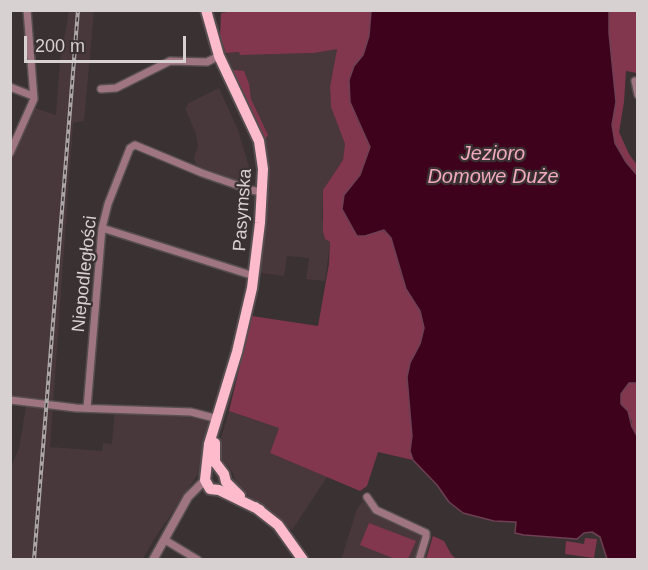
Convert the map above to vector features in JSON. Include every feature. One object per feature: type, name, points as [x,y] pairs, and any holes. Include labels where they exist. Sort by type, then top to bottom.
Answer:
[{"type":"main road","name":"Pasymska","points":[[206,10],[219,56],[260,144],[263,163],[254,276],[242,334],[206,457],[213,483]]},
{"type":"main road","name":"Pasymska","points":[[213,483],[214,469],[220,470],[214,457],[218,419]]},
{"type":"main road","points":[[213,483],[233,491],[278,525],[303,560]]},
{"type":"street","points":[[10,153],[33,101],[27,10]]},
{"type":"street","points":[[101,89],[116,88],[170,61],[207,62],[219,56]]},
{"type":"street","points":[[635,81],[638,95]]},
{"type":"street","points":[[10,87],[33,96]]},
{"type":"street","name":"Niepodległości","points":[[87,408],[102,228],[108,204],[130,148],[135,145],[202,173],[262,192]]},
{"type":"street","points":[[102,228],[254,276]]},
{"type":"street","points":[[10,399],[87,408],[191,412],[218,419]]},
{"type":"street","points":[[153,560],[188,497],[213,483]]},
{"type":"street","points":[[367,497],[376,510],[426,533],[419,560]]},
{"type":"street","points":[[165,540],[198,560]]},
{"type":"shaded area","points":[[240,10],[371,11],[369,36],[363,55],[354,66],[356,117],[370,147],[360,175],[344,195],[391,238],[406,289],[420,311],[424,328],[407,377],[412,436],[410,451],[413,460],[378,452],[367,486],[360,491],[270,453],[279,428],[229,411],[252,316],[318,326],[329,264],[330,242],[325,239],[323,231],[323,190],[343,160],[345,144],[331,107],[330,87],[337,49],[314,53],[240,55],[239,52],[226,53],[220,37],[221,13]]},
{"type":"shaded area","points":[[69,11],[94,11],[84,121],[73,123],[50,447],[102,451],[103,443],[112,444],[115,405],[196,408],[217,413],[198,474],[143,559],[11,559],[10,470],[19,448],[26,407],[11,404],[11,158],[32,107],[56,115],[60,61]]},
{"type":"shaded area","points":[[609,11],[637,11],[637,73],[626,71],[619,132],[637,165],[637,175],[626,163],[615,143],[612,125],[616,102]]},
{"type":"shaded area","points":[[337,48],[330,87],[331,107],[345,144],[343,160],[323,190],[322,216],[325,239],[330,242],[325,281],[306,279],[309,258],[287,256],[284,276],[261,273],[255,268],[266,188],[267,150],[264,138],[226,53],[240,52],[240,55],[314,53]]},
{"type":"shaded area","points":[[244,71],[251,99],[268,135],[265,139],[231,72]]},
{"type":"shaded area","points":[[219,88],[238,130],[249,167],[248,185],[196,165],[194,158],[198,146],[196,134],[185,108],[187,104]]},
{"type":"shaded area","points":[[629,383],[637,383],[637,436],[632,427],[632,421],[621,404],[621,394]]},
{"type":"shaded area","points":[[229,411],[279,428],[270,453],[327,477],[292,530],[237,487],[233,473],[219,455],[218,449]]},
{"type":"shaded area","points":[[362,502],[368,504],[373,512],[424,534],[417,559],[341,560],[357,509]]},
{"type":"shaded area","points":[[369,523],[416,541],[408,559],[395,559],[360,545]]},
{"type":"shaded area","points":[[433,536],[444,541],[456,559],[426,559]]},
{"type":"shaded area","points":[[585,538],[597,539],[594,558],[565,554],[566,541],[584,544]]},
{"type":"water","name":"Jezioro Domowe Duże","points":[[371,11],[609,11],[616,102],[612,125],[615,143],[637,175],[637,383],[629,383],[621,394],[621,404],[628,411],[637,436],[637,559],[607,559],[600,537],[592,532],[584,533],[577,539],[524,535],[515,533],[516,522],[494,521],[463,513],[449,502],[437,485],[413,460],[410,451],[412,436],[407,377],[424,328],[420,311],[406,289],[391,238],[384,230],[357,236],[342,209],[344,195],[360,175],[370,147],[350,102],[349,80],[354,66],[363,55],[369,36]]},
{"type":"railway","points":[[34,560],[78,10]]}]
